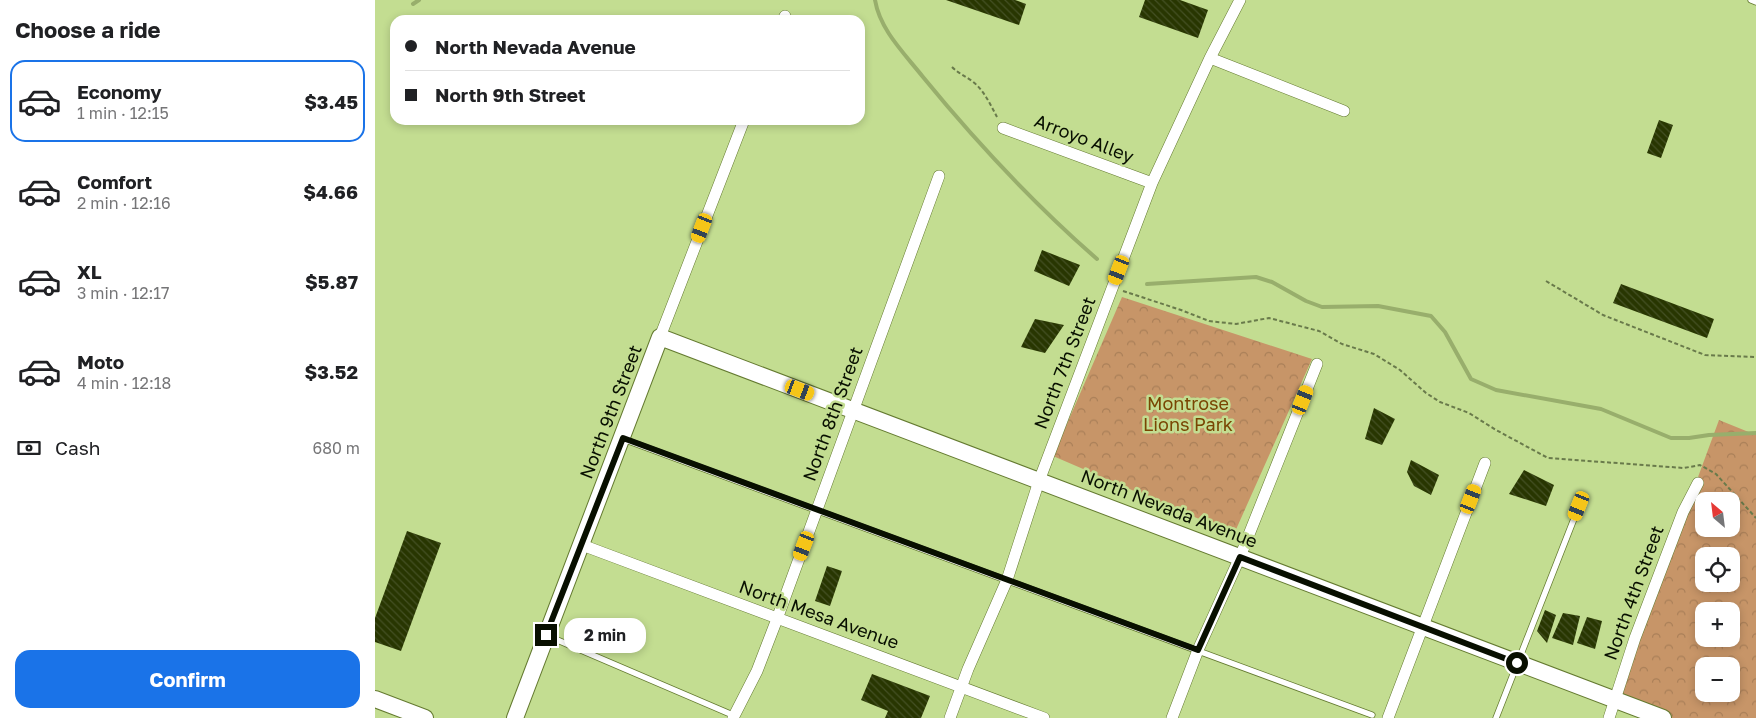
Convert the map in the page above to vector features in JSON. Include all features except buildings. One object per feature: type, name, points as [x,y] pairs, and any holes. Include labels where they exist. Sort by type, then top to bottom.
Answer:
[{"type":"street","name":"North 7th Street","points":[[950,718],[1007,580],[1039,481],[1152,183],[1239,0]]},
{"type":"street","points":[[1210,58],[1344,111]]},
{"type":"street","name":"North 9th Street","points":[[515,718],[742,125]]},
{"type":"street","name":"Arroyo Alley","points":[[1003,128],[1152,183]]},
{"type":"street","name":"North 8th Street","points":[[735,717],[757,671],[777,619],[939,176]]},
{"type":"street","name":"North Nevada Avenue","points":[[660,337],[1663,718]]},
{"type":"street","points":[[1172,718],[1198,650],[1240,557],[1317,364]]},
{"type":"street","points":[[1388,718],[1485,463]]},
{"type":"street","name":"North 4th Street","points":[[1609,718],[1642,620],[1683,512],[1699,483]]},
{"type":"street","name":"North Mesa Avenue","points":[[582,545],[1044,718]]},
{"type":"street","points":[[375,699],[425,718]]},
{"type":"lane","points":[[1751,0],[1756,2]]},
{"type":"lane","points":[[623,438],[1372,714]]},
{"type":"lane","points":[[1496,718],[1579,506]]},
{"type":"lane","points":[[546,635],[735,717]]},
{"type":"path","points":[[952,67],[973,82],[985,94],[1003,128]]},
{"type":"path","points":[[1546,281],[1603,315],[1705,355],[1756,357]]},
{"type":"path","points":[[1112,288],[1209,321],[1236,324],[1269,318],[1319,331],[1342,344],[1374,354],[1400,370],[1426,393],[1440,402],[1469,413],[1548,458],[1684,468],[1700,465],[1716,474],[1756,518]]},
{"type":"green space","name":"Montrose Lions Park","points":[[1122,297],[1312,359],[1234,534],[1053,456]]},
{"type":"green space","points":[[1719,420],[1756,435],[1756,718],[1663,718],[1616,700]]},
{"type":"waterway","points":[[413,4],[419,0]]},
{"type":"waterway","points":[[875,0],[887,31],[943,101],[1028,194],[1097,259]]},
{"type":"waterway","points":[[1147,284],[1256,277],[1272,282],[1306,301],[1322,307],[1378,306],[1431,316],[1445,332],[1471,379],[1496,390],[1601,409],[1671,438],[1756,433]]},
{"type":"route","points":[[546,635],[623,438],[1198,650],[1240,557],[1517,663]]}]
